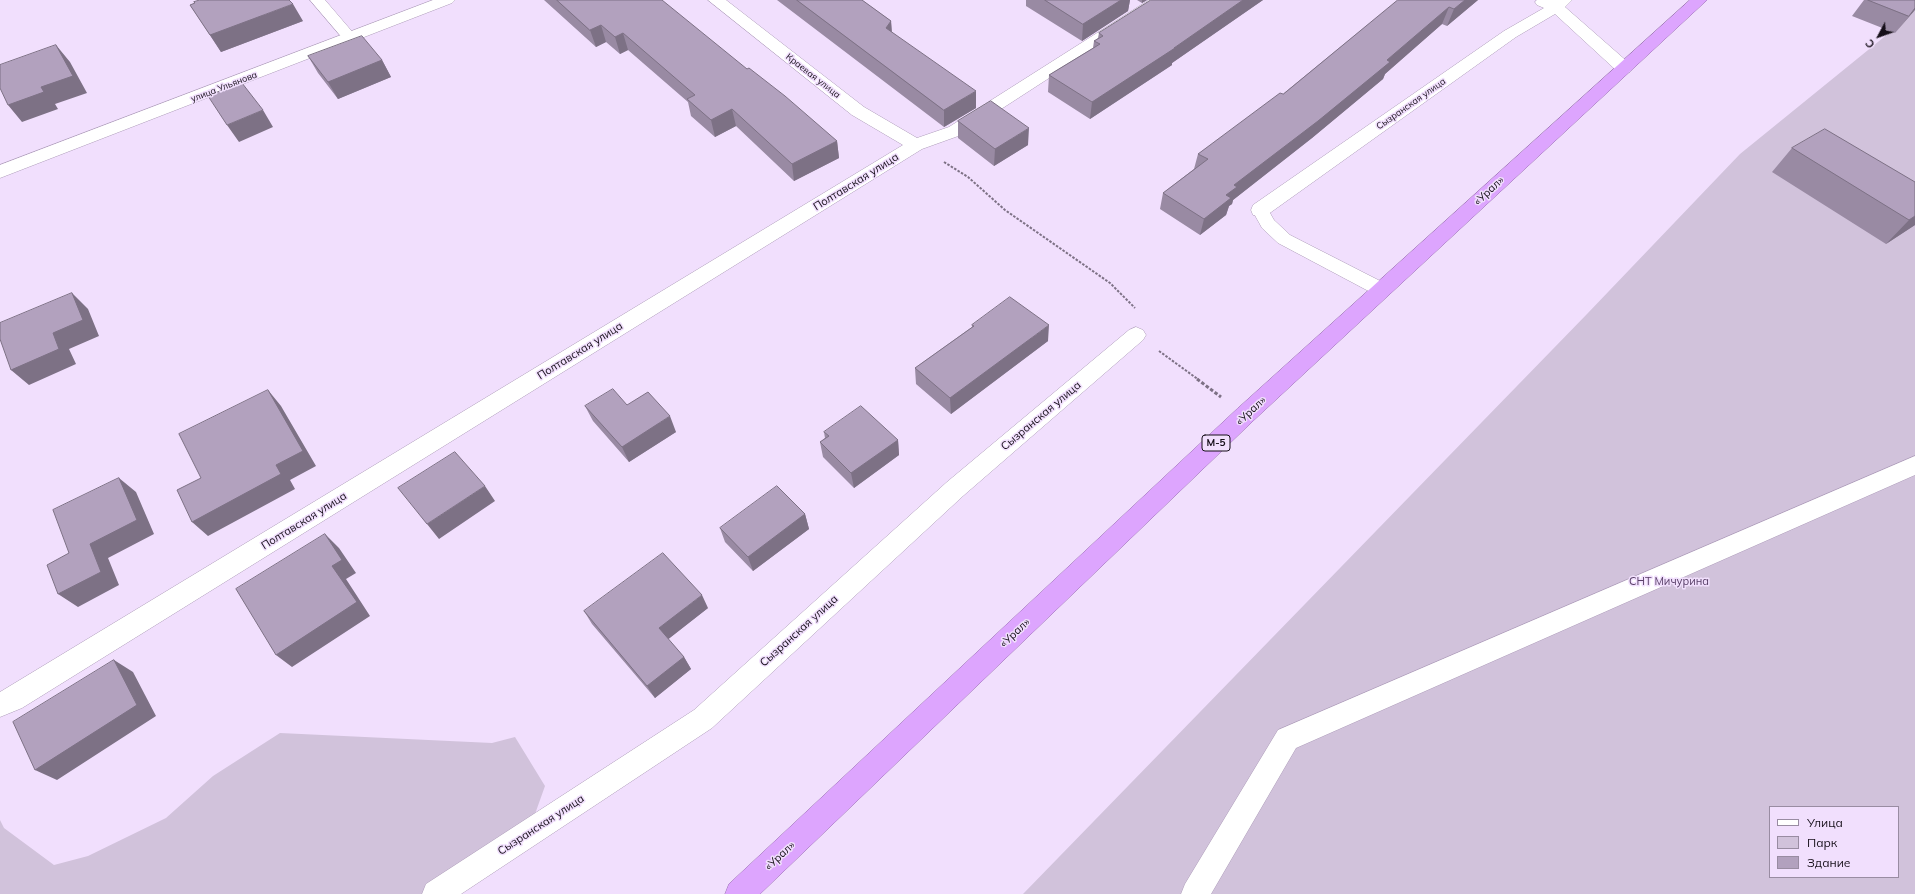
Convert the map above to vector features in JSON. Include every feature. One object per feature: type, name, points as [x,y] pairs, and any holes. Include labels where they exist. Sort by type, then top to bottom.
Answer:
[{"type":"highway","name":"«Урал»","points":[[739,894],[1245,415],[1699,0]]},
{"type":"street","name":"улица Ульянова","points":[[0,172],[448,0]]},
{"type":"street","name":"Краевая улица","points":[[716,0],[858,111],[916,145]]},
{"type":"street","name":"Полтавская улица","points":[[0,705],[13,700],[916,145],[955,131],[1137,8],[1160,0]]},
{"type":"street","points":[[1540,0],[1560,4],[1624,68]]},
{"type":"street","name":"Сызранская улица","points":[[1260,210],[1510,34],[1560,4]]},
{"type":"street","name":"Сызранская улица","points":[[436,894],[703,718],[955,489],[1136,335]]},
{"type":"street","points":[[1195,894],[1287,739],[1915,465]]},
{"type":"lane","points":[[317,0],[350,38]]},
{"type":"lane","points":[[1260,210],[1268,224],[1284,239],[1382,290]]},
{"type":"path","points":[[916,145],[968,178],[1005,210],[1110,283],[1149,322],[1136,335],[1245,415]]},
{"type":"green space","name":"СНТ Мичурина","points":[[1915,5],[1915,894],[1023,894],[1587,314],[1740,154],[1889,33]]},
{"type":"green space","points":[[280,733],[492,743],[515,737],[545,786],[535,814],[427,894],[0,894],[0,820],[4,828],[54,865],[88,856],[166,818],[213,776]]},
{"type":"building","points":[[200,0],[289,0],[293,4],[210,35],[190,5]]},
{"type":"building","points":[[557,0],[662,0],[747,69],[749,68],[785,96],[837,141],[792,164],[732,109],[711,120],[687,99],[695,95],[623,33],[615,37],[601,25],[590,30]]},
{"type":"building","points":[[797,0],[862,0],[891,21],[886,28],[976,91],[944,110]]},
{"type":"building","points":[[1045,0],[1121,0],[1083,24]]},
{"type":"building","points":[[1151,0],[1243,0],[1175,48],[1092,102],[1049,75],[1100,44],[1094,41],[1103,36],[1099,33]]},
{"type":"building","points":[[1398,0],[1465,0],[1454,9],[1449,7],[1387,60],[1390,62],[1318,121],[1234,185],[1237,187],[1226,195],[1231,198],[1204,219],[1163,193],[1208,159],[1198,154],[1280,93],[1283,94]]},
{"type":"building","points":[[1868,0],[1915,0],[1915,8],[1909,16]]},
{"type":"building","points":[[362,36],[382,60],[328,82],[308,56]]},
{"type":"building","points":[[56,45],[73,76],[41,87],[44,92],[8,105],[0,88],[0,65]]},
{"type":"building","points":[[242,83],[263,110],[227,125],[208,96]]},
{"type":"building","points":[[991,101],[1029,128],[995,149],[958,121]]},
{"type":"building","points":[[1825,129],[1915,182],[1915,216],[1909,220],[1792,148]]},
{"type":"building","points":[[72,293],[83,320],[53,333],[59,349],[11,370],[0,339],[0,323]]},
{"type":"building","points":[[1010,297],[1049,325],[950,398],[915,368],[974,326],[972,325]]},
{"type":"building","points":[[613,389],[627,405],[648,392],[670,416],[622,447],[585,406]]},
{"type":"building","points":[[268,390],[303,451],[276,465],[281,474],[192,522],[177,490],[201,478],[179,434]]},
{"type":"building","points":[[861,406],[898,440],[851,473],[820,442],[829,436],[824,432]]},
{"type":"building","points":[[455,452],[485,486],[427,524],[398,488]]},
{"type":"building","points":[[119,478],[137,520],[90,544],[101,572],[58,594],[47,565],[69,553],[53,510]]},
{"type":"building","points":[[777,486],[805,514],[748,557],[720,528]]},
{"type":"building","points":[[325,534],[342,560],[332,566],[357,602],[276,655],[236,589]]},
{"type":"building","points":[[663,553],[702,595],[659,628],[684,657],[647,686],[584,611]]},
{"type":"building","points":[[114,660],[137,705],[35,770],[13,722]]}]
